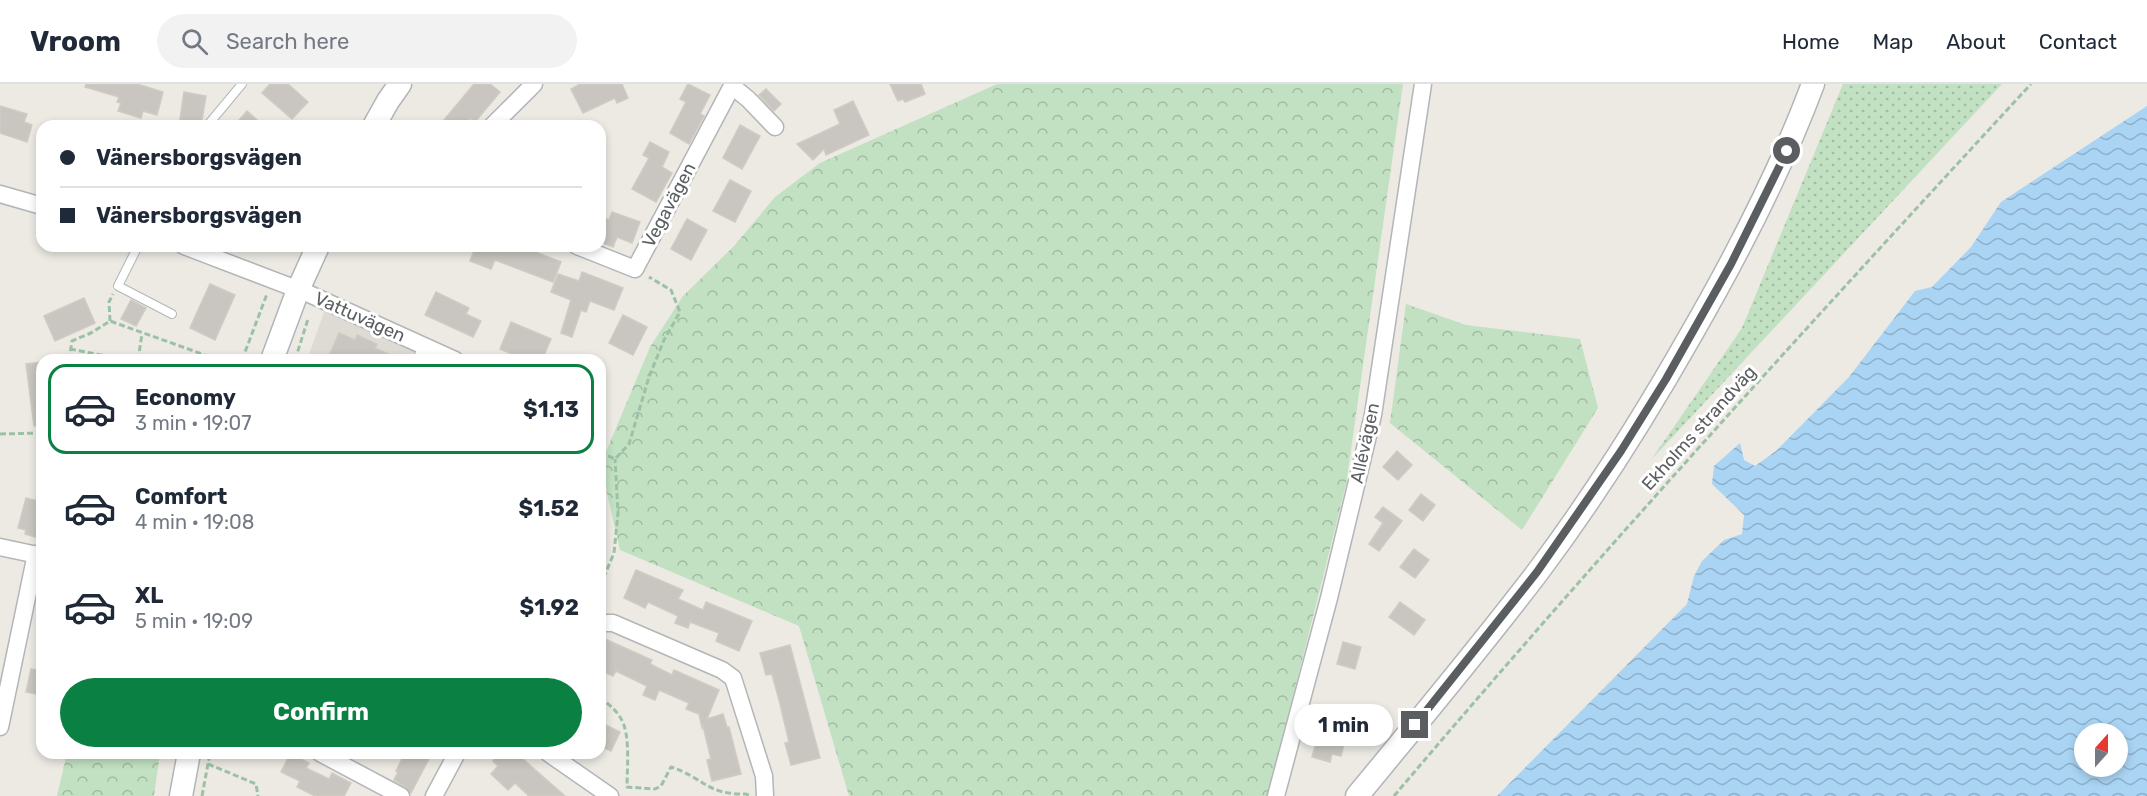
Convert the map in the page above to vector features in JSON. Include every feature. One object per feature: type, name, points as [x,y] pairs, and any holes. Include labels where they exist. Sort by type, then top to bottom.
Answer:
[{"type":"main road","points":[[377,120],[400,84]]},
{"type":"main road","points":[[1358,796],[1537,572],[1621,451],[1666,379],[1731,264],[1787,151],[1813,84]]},
{"type":"main road","points":[[274,354],[298,290],[315,252]]},
{"type":"main road","points":[[181,796],[199,759]]},
{"type":"street","points":[[498,120],[534,84]]},
{"type":"street","name":"Allévägen","points":[[1276,796],[1329,598],[1372,415],[1423,84]]},
{"type":"street","name":"Vegavägen","points":[[592,252],[635,269],[732,85],[775,127]]},
{"type":"street","points":[[0,194],[36,204]]},
{"type":"street","name":"Vattuvägen","points":[[200,252],[298,290],[420,353]]},
{"type":"street","points":[[0,547],[36,554]]},
{"type":"street","points":[[0,727],[36,568]]},
{"type":"street","points":[[606,623],[613,623],[722,670],[732,678],[764,776],[765,796]]},
{"type":"street","points":[[332,759],[401,796]]},
{"type":"street","points":[[434,796],[454,759]]},
{"type":"street","points":[[557,759],[610,796]]},
{"type":"lane","points":[[212,120],[242,84]]},
{"type":"lane","points":[[135,252],[118,286],[172,314]]},
{"type":"path","name":"Ekholms strandväg","points":[[1394,796],[1499,672],[1670,479],[2031,84]]},
{"type":"path","points":[[606,572],[614,553],[618,513],[615,459],[629,444],[649,376],[664,340],[680,312],[671,290],[635,269]]},
{"type":"path","points":[[244,354],[273,280]]},
{"type":"path","points":[[110,321],[108,302],[118,286]]},
{"type":"path","points":[[110,321],[201,354]]},
{"type":"path","points":[[70,354],[72,341],[110,321]]},
{"type":"path","points":[[139,354],[142,334]]},
{"type":"path","points":[[70,349],[96,354]]},
{"type":"path","points":[[0,434],[36,434]]},
{"type":"path","points":[[606,455],[615,459]]},
{"type":"path","points":[[606,703],[623,721],[627,745],[627,787],[656,789],[661,786],[671,767],[688,773],[720,793],[750,796]]},
{"type":"path","points":[[202,796],[199,759],[256,784],[258,796]]},
{"type":"shaded area","points":[[326,307],[429,354],[309,354]]},
{"type":"green space","points":[[997,84],[1403,84],[1346,485],[1268,796],[849,796],[799,626],[620,550],[607,493],[606,452],[650,347],[683,296],[734,246],[775,197],[820,163]]},
{"type":"green space","points":[[1843,84],[2002,84],[1651,460],[1742,328]]},
{"type":"green space","points":[[1406,304],[1466,325],[1580,339],[1598,408],[1522,530],[1390,423]]},
{"type":"green space","points":[[66,759],[159,759],[154,796],[57,796]]},
{"type":"water","points":[[2147,106],[2147,796],[1497,796],[1687,604],[1694,576],[1702,561],[1724,540],[1742,534],[1744,515],[1712,484],[1714,466],[1740,443],[1744,460],[1755,466],[1776,451],[1849,377],[1915,291],[1932,287],[1971,247],[2001,202]]},
{"type":"building","points":[[86,84],[137,84],[163,92],[157,115],[143,111],[141,118],[118,111],[121,103],[117,102],[119,97],[85,87]]},
{"type":"building","points":[[270,84],[288,84],[308,102],[292,119],[262,93]]},
{"type":"building","points":[[474,84],[490,84],[500,92],[477,120],[470,118],[469,120],[444,120]]},
{"type":"building","points":[[580,84],[622,84],[628,98],[617,103],[615,98],[583,113],[571,89]]},
{"type":"building","points":[[688,84],[710,95],[700,114],[704,116],[689,144],[670,133],[686,102],[680,99]]},
{"type":"building","points":[[890,84],[921,84],[925,94],[905,102],[903,99],[898,101]]},
{"type":"building","points":[[766,89],[781,104],[774,111],[759,95]]},
{"type":"building","points":[[184,92],[206,96],[202,120],[180,120]]},
{"type":"building","points":[[853,101],[869,135],[826,155],[824,149],[813,160],[797,144],[840,124],[834,110]]},
{"type":"building","points":[[0,106],[27,114],[24,122],[32,125],[27,142],[0,133]]},
{"type":"building","points":[[247,111],[257,120],[239,120]]},
{"type":"building","points":[[740,125],[760,136],[742,169],[723,158]]},
{"type":"building","points":[[650,142],[669,152],[662,167],[672,173],[656,202],[632,189],[649,158],[643,155]]},
{"type":"building","points":[[730,180],[751,191],[735,222],[713,211]]},
{"type":"building","points":[[612,212],[640,222],[632,243],[617,237],[613,247],[606,244],[606,219],[609,220]]},
{"type":"building","points":[[687,219],[707,230],[691,260],[671,249]]},
{"type":"building","points":[[474,252],[535,252],[561,262],[553,282],[495,260],[491,269],[470,261]]},
{"type":"building","points":[[582,272],[623,288],[614,310],[590,301],[586,312],[581,310],[572,337],[561,333],[571,300],[551,292],[558,274],[579,281]]},
{"type":"building","points":[[210,284],[235,295],[215,340],[190,328]]},
{"type":"building","points":[[436,292],[469,308],[466,314],[481,321],[473,337],[425,315]]},
{"type":"building","points":[[84,298],[95,323],[55,341],[44,316]]},
{"type":"building","points":[[131,300],[146,308],[136,326],[121,319]]},
{"type":"building","points":[[623,315],[647,327],[633,355],[609,343]]},
{"type":"building","points":[[511,322],[551,339],[545,354],[512,354],[500,349]]},
{"type":"building","points":[[339,333],[355,340],[357,335],[377,344],[375,348],[388,354],[330,354]]},
{"type":"building","points":[[36,363],[36,426],[34,426],[26,364]]},
{"type":"building","points":[[1397,451],[1412,465],[1398,480],[1383,467]]},
{"type":"building","points":[[1421,494],[1435,505],[1423,521],[1409,510]]},
{"type":"building","points":[[26,498],[36,500],[36,537],[25,534],[26,530],[18,528]]},
{"type":"building","points":[[1383,507],[1402,521],[1379,551],[1369,544],[1383,523],[1375,517]]},
{"type":"building","points":[[1414,549],[1429,560],[1415,578],[1400,567]]},
{"type":"building","points":[[636,570],[683,590],[678,599],[703,610],[706,602],[752,621],[739,651],[716,641],[719,633],[690,622],[688,628],[675,623],[678,616],[648,602],[645,608],[624,598]]},
{"type":"building","points":[[1400,602],[1425,620],[1414,635],[1389,617]]},
{"type":"building","points":[[606,639],[652,660],[650,664],[672,675],[674,670],[719,690],[707,719],[723,714],[727,727],[729,727],[741,774],[712,781],[707,760],[711,759],[703,726],[702,728],[699,714],[686,709],[689,703],[659,690],[655,700],[643,695],[647,686],[616,671],[613,676],[606,673]]},
{"type":"building","points":[[1343,642],[1361,647],[1355,669],[1337,664]]},
{"type":"building","points":[[790,645],[820,758],[791,765],[785,743],[789,742],[772,674],[766,675],[760,653]]},
{"type":"building","points":[[31,669],[36,670],[36,694],[26,692]]},
{"type":"building","points":[[606,725],[620,732],[611,751],[606,749]]},
{"type":"building","points":[[1318,736],[1344,744],[1341,756],[1332,754],[1330,762],[1312,757]]},
{"type":"building","points":[[288,759],[301,759],[309,763],[306,768],[329,779],[332,773],[351,783],[344,796],[315,796],[297,787],[300,781],[281,772]]},
{"type":"building","points":[[402,759],[429,759],[411,793],[394,780],[398,772],[396,771]]},
{"type":"building","points":[[495,759],[523,759],[565,796],[529,796],[515,783],[508,790],[491,774],[498,766],[493,761]]},
{"type":"route","points":[[1415,725],[1537,572],[1621,451],[1666,379],[1731,264],[1787,151]]}]
